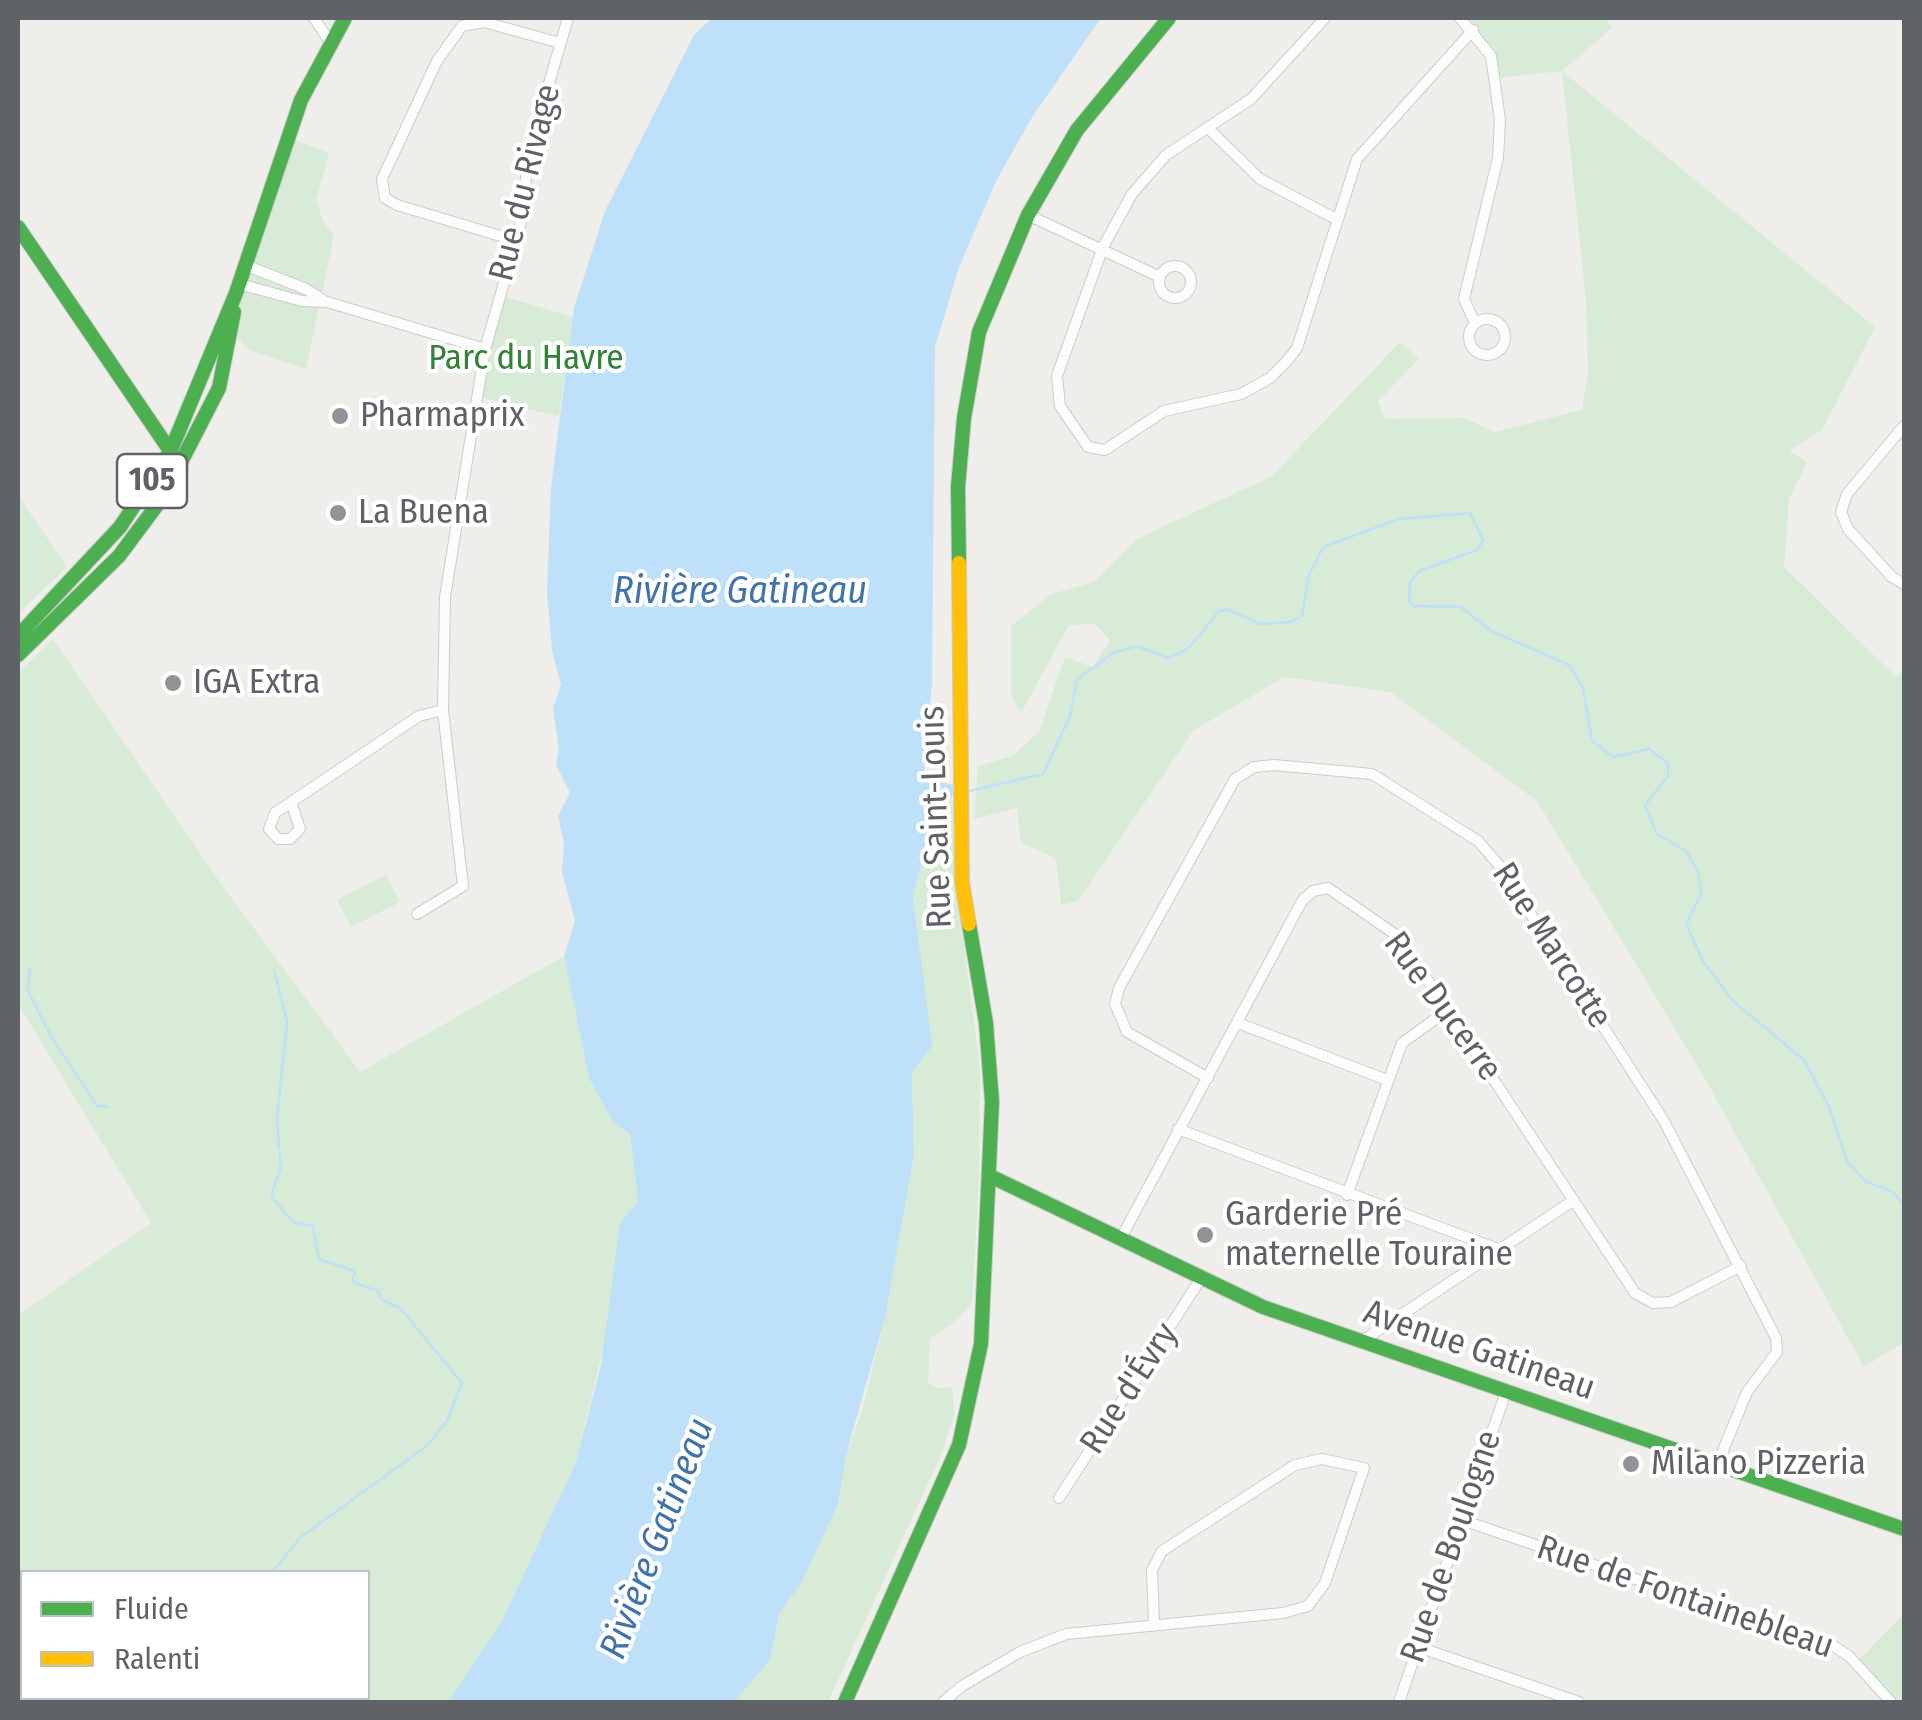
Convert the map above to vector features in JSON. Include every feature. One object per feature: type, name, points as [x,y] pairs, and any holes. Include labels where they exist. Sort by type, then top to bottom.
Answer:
[{"type":"main road","name":"105","points":[[18,636],[120,527],[171,450],[237,289],[301,100],[345,18]]},
{"type":"main road","name":"Rue Saint-Louis","points":[[845,1702],[960,1445],[981,1344],[991,1066],[964,898],[958,487],[964,418],[980,332],[1028,215],[1077,130],[1168,18]]},
{"type":"main road","points":[[18,227],[171,450],[180,469]]},
{"type":"main road","name":"105","points":[[18,655],[126,547],[180,469],[224,372],[237,289]]},
{"type":"main road","name":"Avenue Gatineau","points":[[990,1176],[1200,1280],[1362,1342],[1904,1530]]},
{"type":"street","points":[[314,18],[330,42]]},
{"type":"street","name":"Rue du Rivage","points":[[418,914],[464,886],[443,710],[446,597],[485,349],[517,241],[526,166],[568,18]]},
{"type":"street","points":[[1325,18],[1251,98],[1152,168],[1103,247],[1057,376],[1060,406],[1088,447],[1105,450],[1164,411],[1241,394],[1279,370],[1297,348],[1357,159],[1473,30]]},
{"type":"street","points":[[1460,18],[1473,30],[1495,67],[1500,120],[1498,158],[1464,299],[1475,323]]},
{"type":"street","points":[[517,241],[390,202],[382,192],[382,178],[437,61],[462,26],[484,22],[560,43]]},
{"type":"street","points":[[1208,128],[1260,180],[1336,219]]},
{"type":"street","points":[[1028,215],[1160,277]]},
{"type":"street","points":[[245,265],[306,289],[326,302]]},
{"type":"street","points":[[237,289],[302,302],[326,302],[485,349]]},
{"type":"street","points":[[1904,426],[1842,506],[1848,529],[1892,577],[1904,584]]},
{"type":"street","points":[[291,802],[419,716],[443,710]]},
{"type":"street","name":"Rue Marcotte","points":[[1208,1078],[1126,1032],[1116,1011],[1119,988],[1235,779],[1254,767],[1274,764],[1372,774],[1452,823],[1494,856],[1664,1121],[1772,1329],[1777,1352],[1747,1392],[1717,1465]]},
{"type":"street","name":"Rue Ducerre","points":[[1120,1240],[1302,900],[1313,891],[1328,888],[1394,930],[1635,1293],[1653,1303],[1671,1302],[1741,1266]]},
{"type":"street","points":[[1348,1195],[1387,1080],[1406,1039],[1448,1010]]},
{"type":"street","points":[[1238,1023],[1387,1080]]},
{"type":"street","points":[[1178,1129],[1498,1248]]},
{"type":"street","points":[[1362,1342],[1574,1200]]},
{"type":"street","name":"Rue d'Évry","points":[[1059,1498],[1200,1280]]},
{"type":"street","name":"Rue de Boulogne","points":[[1400,1702],[1506,1392]]},
{"type":"street","points":[[943,1702],[962,1686],[1045,1640],[1076,1632],[1283,1613],[1308,1606],[1324,1583],[1364,1468],[1322,1459],[1295,1465],[1162,1552],[1151,1579],[1154,1624]]},
{"type":"street","name":"Rue de Fontainebleau","points":[[1462,1520],[1835,1647],[1849,1656],[1891,1702]]},
{"type":"street","points":[[1418,1647],[1578,1702]]},
{"type":"green space","points":[[1474,18],[1606,18],[1612,28],[1562,71],[1497,78],[1468,24]]},
{"type":"green space","points":[[1562,71],[1875,327],[1822,430],[1789,451],[1807,462],[1789,499],[1784,567],[1896,677],[1904,671],[1904,1342],[1864,1367],[1703,1075],[1537,801],[1390,692],[1284,677],[1193,731],[1078,901],[1061,905],[1056,858],[1021,843],[1017,808],[974,819],[978,766],[1012,756],[1039,732],[1065,657],[1093,667],[1110,640],[1095,624],[1069,625],[1021,713],[1011,696],[1011,626],[1052,594],[1094,582],[1137,539],[1272,476],[1400,342],[1419,359],[1378,401],[1385,419],[1464,418],[1495,432],[1582,410],[1588,373],[1586,301]]},
{"type":"green space","points":[[287,137],[329,153],[316,200],[323,221],[334,236],[306,369],[249,350],[232,332],[236,293]]},
{"type":"green space","name":"Parc du Havre","points":[[499,295],[573,317],[559,416],[479,397]]},
{"type":"green space","points":[[18,495],[67,567],[18,614]]},
{"type":"green space","points":[[53,639],[219,881],[360,1072],[564,956],[589,1078],[630,1133],[638,1202],[576,1462],[502,1621],[448,1702],[18,1702],[18,1315],[151,1223],[18,1004],[18,673]]},
{"type":"green space","points":[[957,799],[955,876],[980,1069],[979,1177],[972,1304],[955,1322],[930,1338],[928,1383],[939,1388],[952,1387],[955,1413],[940,1457],[828,1702],[734,1702],[770,1660],[779,1614],[802,1582],[838,1504],[846,1455],[862,1410],[885,1318],[914,1156],[912,1072],[919,949],[913,897],[929,834],[930,810]]},
{"type":"green space","points":[[386,875],[400,902],[351,927],[337,900]]},
{"type":"green space","points":[[1904,1614],[1904,1702],[1891,1702],[1856,1663]]},
{"type":"water","name":"Rivière Gatineau","points":[[712,18],[1101,18],[1034,114],[997,179],[959,267],[935,347],[932,682],[924,771],[930,780],[953,785],[953,794],[951,800],[930,811],[929,834],[913,897],[932,1046],[912,1072],[914,1156],[885,1318],[846,1455],[838,1504],[802,1582],[779,1614],[770,1660],[734,1702],[448,1702],[502,1621],[576,1462],[601,1365],[620,1223],[638,1202],[630,1134],[613,1122],[589,1078],[564,956],[575,921],[562,872],[564,843],[558,816],[570,793],[556,765],[559,749],[553,708],[561,685],[552,650],[547,592],[551,487],[574,308],[605,211],[694,35]]},
{"type":"waterway","points":[[965,792],[1043,774],[1070,716],[1077,679],[1113,653],[1137,646],[1168,658],[1188,649],[1219,611],[1227,609],[1260,624],[1290,622],[1302,616],[1309,575],[1323,547],[1399,519],[1470,513],[1483,540],[1477,550],[1419,571],[1410,583],[1409,601],[1413,606],[1461,607],[1491,631],[1569,665],[1583,688],[1592,741],[1613,757],[1649,749],[1668,763],[1668,776],[1645,805],[1657,834],[1687,852],[1698,872],[1701,894],[1686,924],[1703,961],[1733,1001],[1804,1060],[1829,1107],[1847,1161],[1865,1181],[1893,1192],[1904,1205]]},
{"type":"waterway","points":[[30,968],[28,991],[51,1036],[97,1106],[108,1107]]},
{"type":"waterway","points":[[274,970],[287,1022],[277,1118],[279,1149]]},
{"type":"waterway","points":[[274,1570],[301,1537],[428,1445],[447,1421],[462,1383],[400,1308],[382,1300],[378,1291],[352,1282],[355,1271],[319,1259],[313,1226],[293,1222],[271,1196],[281,1167],[280,1154]]},
{"type":"traffic: fast","points":[[18,636],[120,527],[171,450],[236,293],[301,100],[345,18]]},
{"type":"traffic: fast","points":[[959,563],[958,487],[964,418],[979,332],[1028,215],[1077,130],[1169,18]]},
{"type":"traffic: fast","points":[[18,227],[173,455]]},
{"type":"traffic: fast","points":[[18,655],[119,556],[163,497],[219,388],[234,312]]},
{"type":"traffic: fast","points":[[845,1702],[959,1445],[981,1344],[992,1102],[986,1023],[969,924]]},
{"type":"traffic: fast","points":[[990,1176],[1263,1307],[1904,1529]]},
{"type":"traffic: slow","points":[[959,563],[962,882],[969,924]]},
{"type":"place","name":"Pharmaprix","points":[[340,416]]},
{"type":"place","name":"La Buena","points":[[338,513]]},
{"type":"place","name":"IGA Extra","points":[[173,683]]},
{"type":"place","name":"Garderie Pré maternelle Touraine","points":[[1205,1235]]},
{"type":"place","name":"Milano Pizzeria","points":[[1631,1464]]}]
